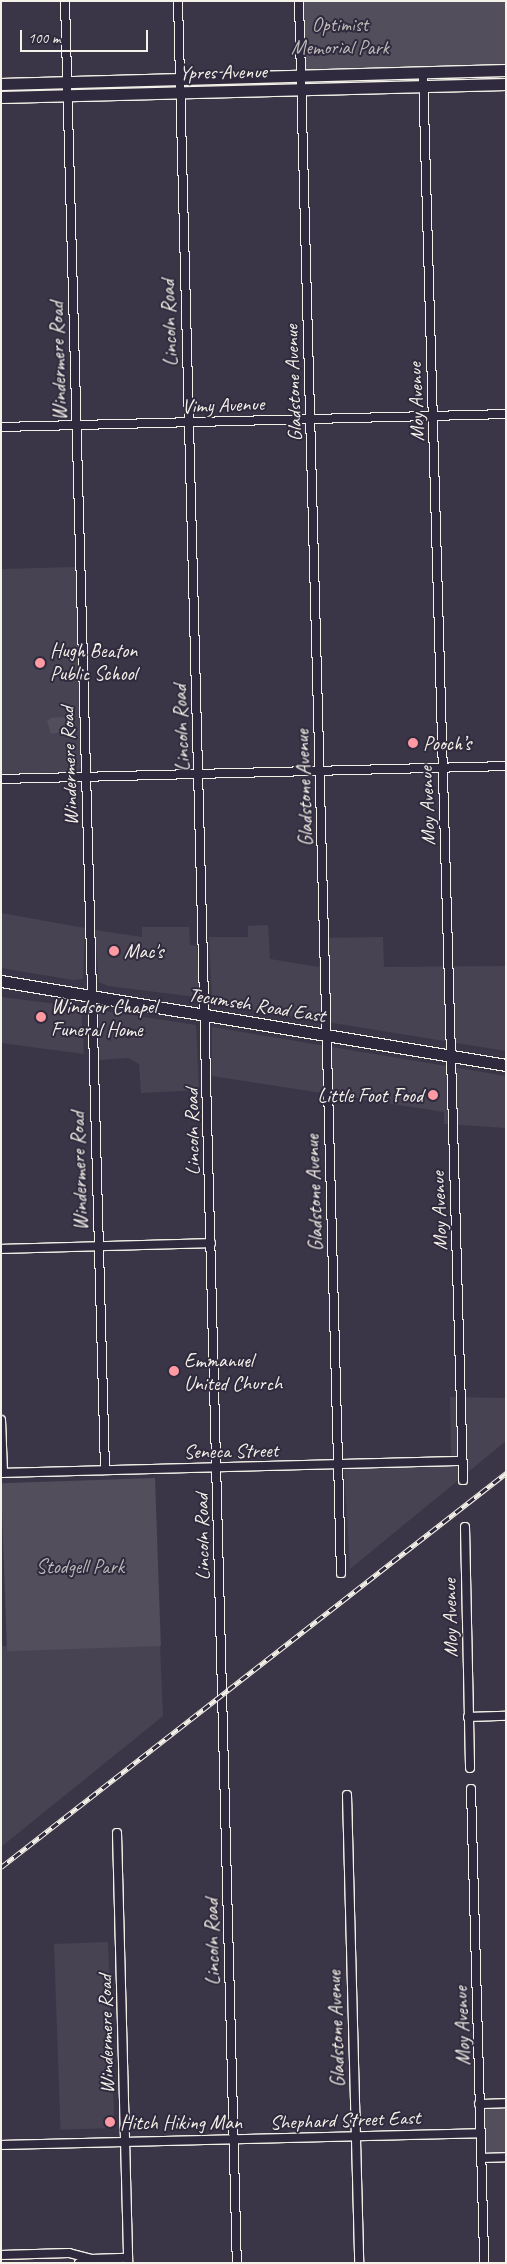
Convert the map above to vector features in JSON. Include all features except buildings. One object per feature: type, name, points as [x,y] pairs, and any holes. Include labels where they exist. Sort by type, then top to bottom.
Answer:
[{"type":"main road","name":"Ypres Avenue","points":[[1,84],[506,70]]},
{"type":"main road","name":"Ypres Avenue","points":[[1,97],[506,84]]},
{"type":"main road","name":"Tecumseh Road East","points":[[1,981],[506,1065]]},
{"type":"street","name":"Windermere Road","points":[[65,1],[105,1470]]},
{"type":"street","name":"Lincoln Road","points":[[178,1],[237,2263]]},
{"type":"street","name":"Gladstone Avenue","points":[[299,1],[341,1574]]},
{"type":"street","name":"Moy Avenue","points":[[423,72],[463,1480]]},
{"type":"street","name":"Vimy Avenue","points":[[1,427],[506,414]]},
{"type":"street","points":[[1,779],[506,766]]},
{"type":"street","points":[[1,1248],[211,1242]]},
{"type":"street","points":[[1,1420],[2,1473]]},
{"type":"street","name":"Seneca Street","points":[[2,1473],[462,1462]]},
{"type":"street","name":"Moy Avenue","points":[[465,1527],[470,1768]]},
{"type":"street","points":[[468,1717],[506,1716]]},
{"type":"street","name":"Moy Avenue","points":[[471,1789],[484,2263]]},
{"type":"street","name":"Gladstone Avenue","points":[[347,1795],[359,2263]]},
{"type":"street","name":"Windermere Road","points":[[117,1834],[128,2260]]},
{"type":"street","points":[[480,2104],[506,2103]]},
{"type":"street","name":"Shephard Street East","points":[[1,2145],[480,2133]]},
{"type":"street","points":[[481,2158],[506,2157]]},
{"type":"street","points":[[1,2255],[69,2253],[91,2258],[128,2260]]},
{"type":"street","points":[[79,2263],[91,2258]]},
{"type":"shaded area","name":"Hugh Beaton Public School","points":[[76,567],[82,766],[77,772],[1,774],[1,569]]},
{"type":"shaded area","points":[[1,913],[85,928],[83,979],[73,980],[1,968]]},
{"type":"shaded area","points":[[268,925],[270,959],[319,967],[320,938],[383,937],[384,967],[506,966],[506,1051],[222,1005],[212,1001],[209,937],[248,937],[248,926]]},
{"type":"shaded area","points":[[142,927],[189,927],[190,945],[197,946],[199,992],[196,997],[108,986],[99,982],[95,930],[142,937]]},
{"type":"shaded area","points":[[1,997],[81,1007],[84,1054],[1,1043]]},
{"type":"shaded area","points":[[99,1010],[196,1025],[199,1090],[141,1093],[139,1064],[128,1058],[99,1060]]},
{"type":"shaded area","points":[[212,1027],[506,1076],[506,1128],[444,1124],[444,1112],[212,1076]]},
{"type":"shaded area","points":[[450,1397],[506,1398],[506,1441],[350,1569],[344,1467],[451,1465]]},
{"type":"shaded area","points":[[1,1646],[160,1646],[163,1716],[1,1847]]},
{"type":"shaded area","points":[[108,1942],[114,2128],[61,2130],[54,1944]]},
{"type":"green space","name":"Optimist Memorial Park","points":[[304,1],[506,1],[506,71],[304,71]]},
{"type":"green space","points":[[65,717],[66,731],[51,734],[47,721],[51,718]]},
{"type":"green space","name":"Stodgell Park","points":[[155,1478],[161,1646],[7,1651],[1,1483]]},
{"type":"green space","points":[[485,2108],[506,2108],[506,2153],[485,2153]]},
{"type":"railway","points":[[1,1867],[506,1473]]},
{"type":"place","name":"Hugh Beaton Public School","points":[[40,663]]},
{"type":"place","name":"Pooch’s","points":[[413,743]]},
{"type":"place","name":"Mac's","points":[[114,951]]},
{"type":"place","name":"Windsor Chapel Funeral Home","points":[[41,1017]]},
{"type":"place","name":"Little Foot Food","points":[[433,1095]]},
{"type":"place","name":"Emmanuel United Church","points":[[174,1371]]},
{"type":"place","name":"Hitch Hiking Man","points":[[110,2122]]}]
